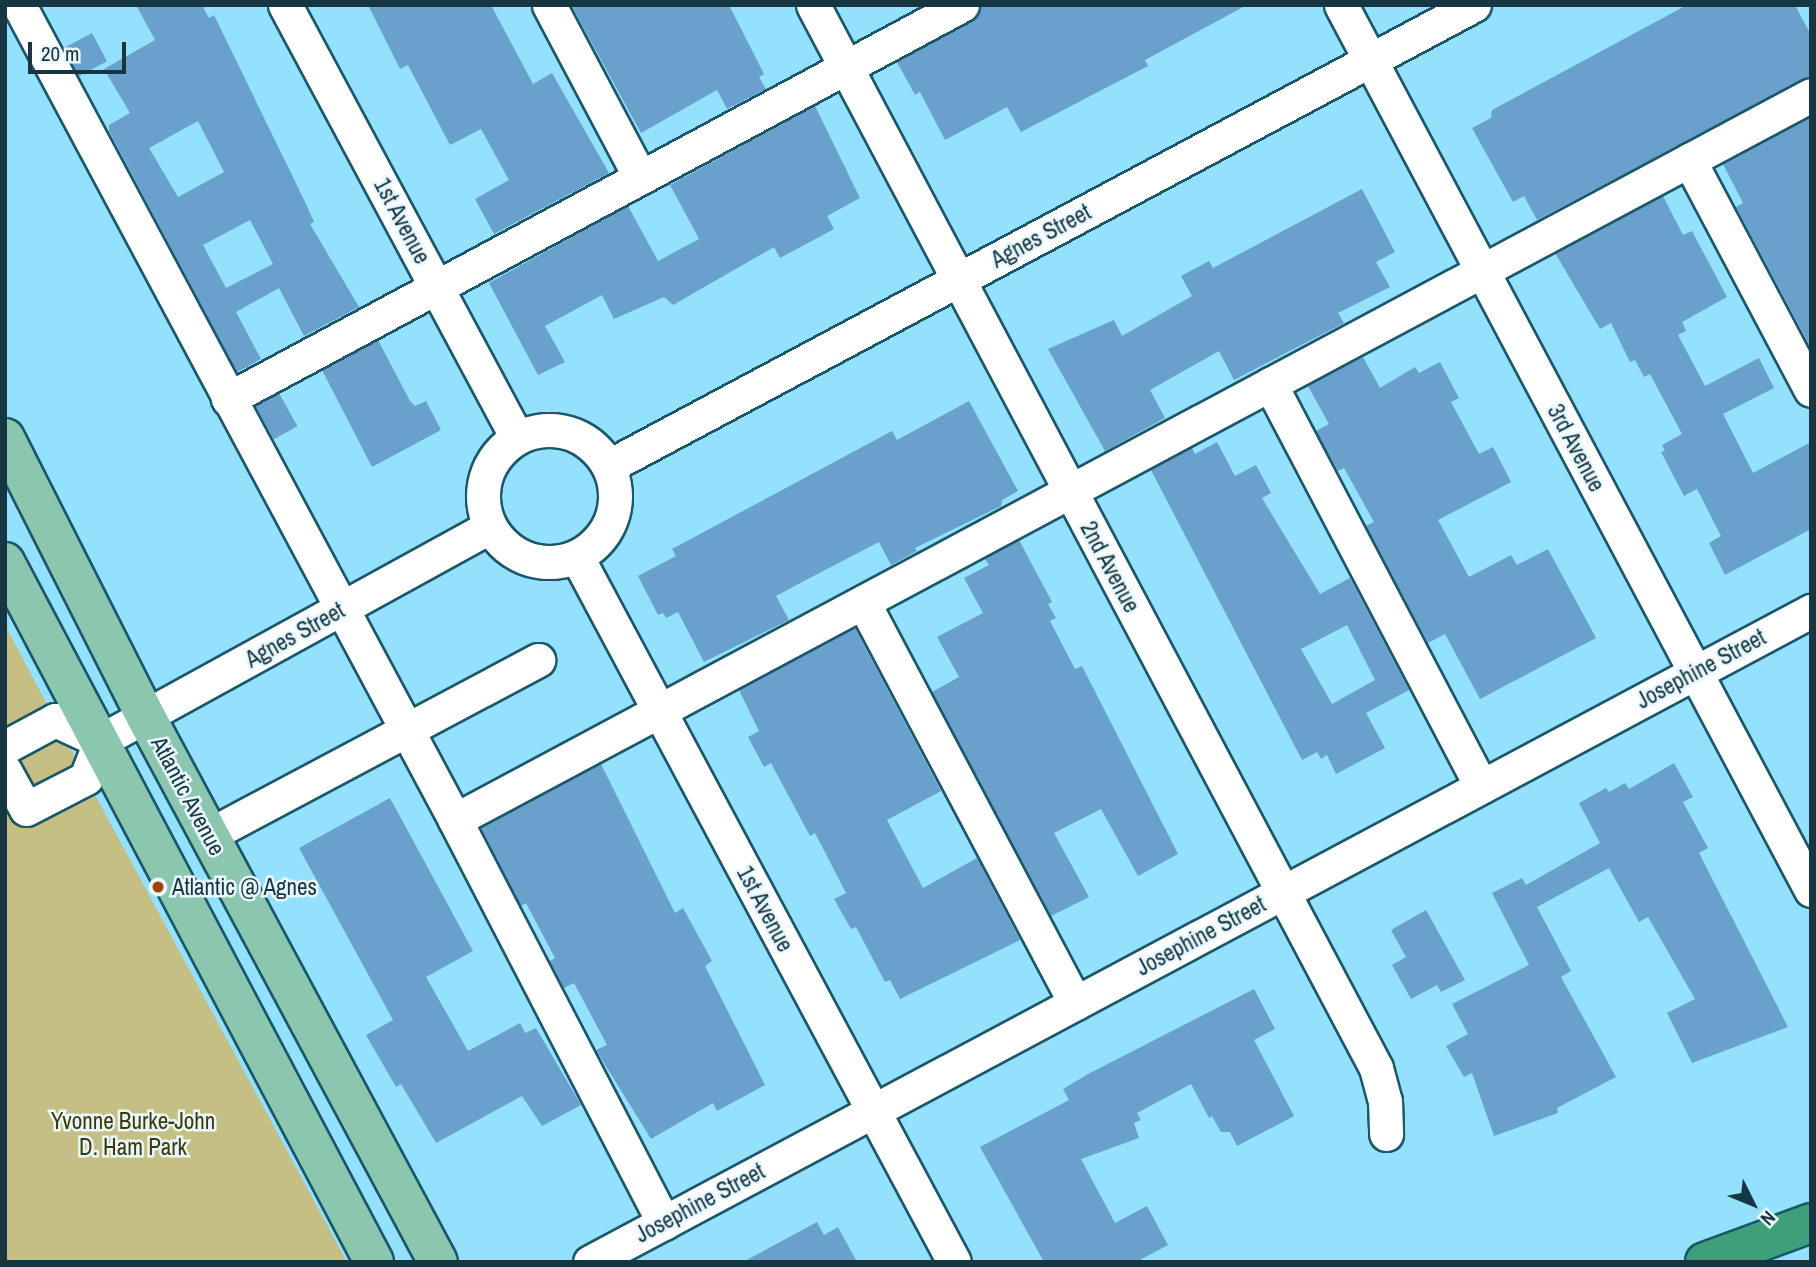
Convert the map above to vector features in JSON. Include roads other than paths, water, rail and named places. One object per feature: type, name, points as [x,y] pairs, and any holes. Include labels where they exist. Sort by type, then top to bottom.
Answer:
[{"type":"highway","points":[[1706,1262],[1811,1223]]},
{"type":"main road","name":"Atlantic Avenue","points":[[5,438],[146,717],[438,1262]]},
{"type":"main road","points":[[5,562],[374,1262]]},
{"type":"street","points":[[19,5],[404,731],[455,820],[664,1223]]},
{"type":"street","name":"1st Avenue","points":[[285,5],[517,438]]},
{"type":"street","points":[[549,5],[640,177]]},
{"type":"street","name":"2nd Avenue","points":[[813,5],[1376,1068],[1385,1101],[1386,1134]]},
{"type":"street","points":[[228,398],[962,5]]},
{"type":"street","name":"3rd Avenue","points":[[1341,5],[1811,890]]},
{"type":"street","name":"Agnes Street","points":[[609,466],[1474,5]]},
{"type":"street","points":[[455,820],[1811,95]]},
{"type":"street","points":[[1689,160],[1811,390]]},
{"type":"street","points":[[1270,384],[1482,786]]},
{"type":"street","points":[[533,432],[566,432],[597,449],[609,466],[616,504],[609,526],[596,544],[577,557],[535,561],[515,554],[490,527],[484,510],[486,474],[504,447],[517,438],[533,432]]},
{"type":"street","name":"Agnes Street","points":[[100,741],[490,527]]},
{"type":"street","name":"1st Avenue","points":[[577,557],[954,1262]]},
{"type":"street","points":[[863,602],[1075,1003]]},
{"type":"street","name":"Josephine Street","points":[[590,1262],[1811,611]]},
{"type":"street","points":[[209,835],[537,660]]},
{"type":"street","points":[[5,747],[55,720],[100,741],[86,778],[26,809],[5,771]]},
{"type":"place","name":"Atlantic @ Agnes","points":[[158,887]]},
{"type":"park label","name":"Yvonne Burke-John D. Ham Park","points":[[133,1134]]}]
